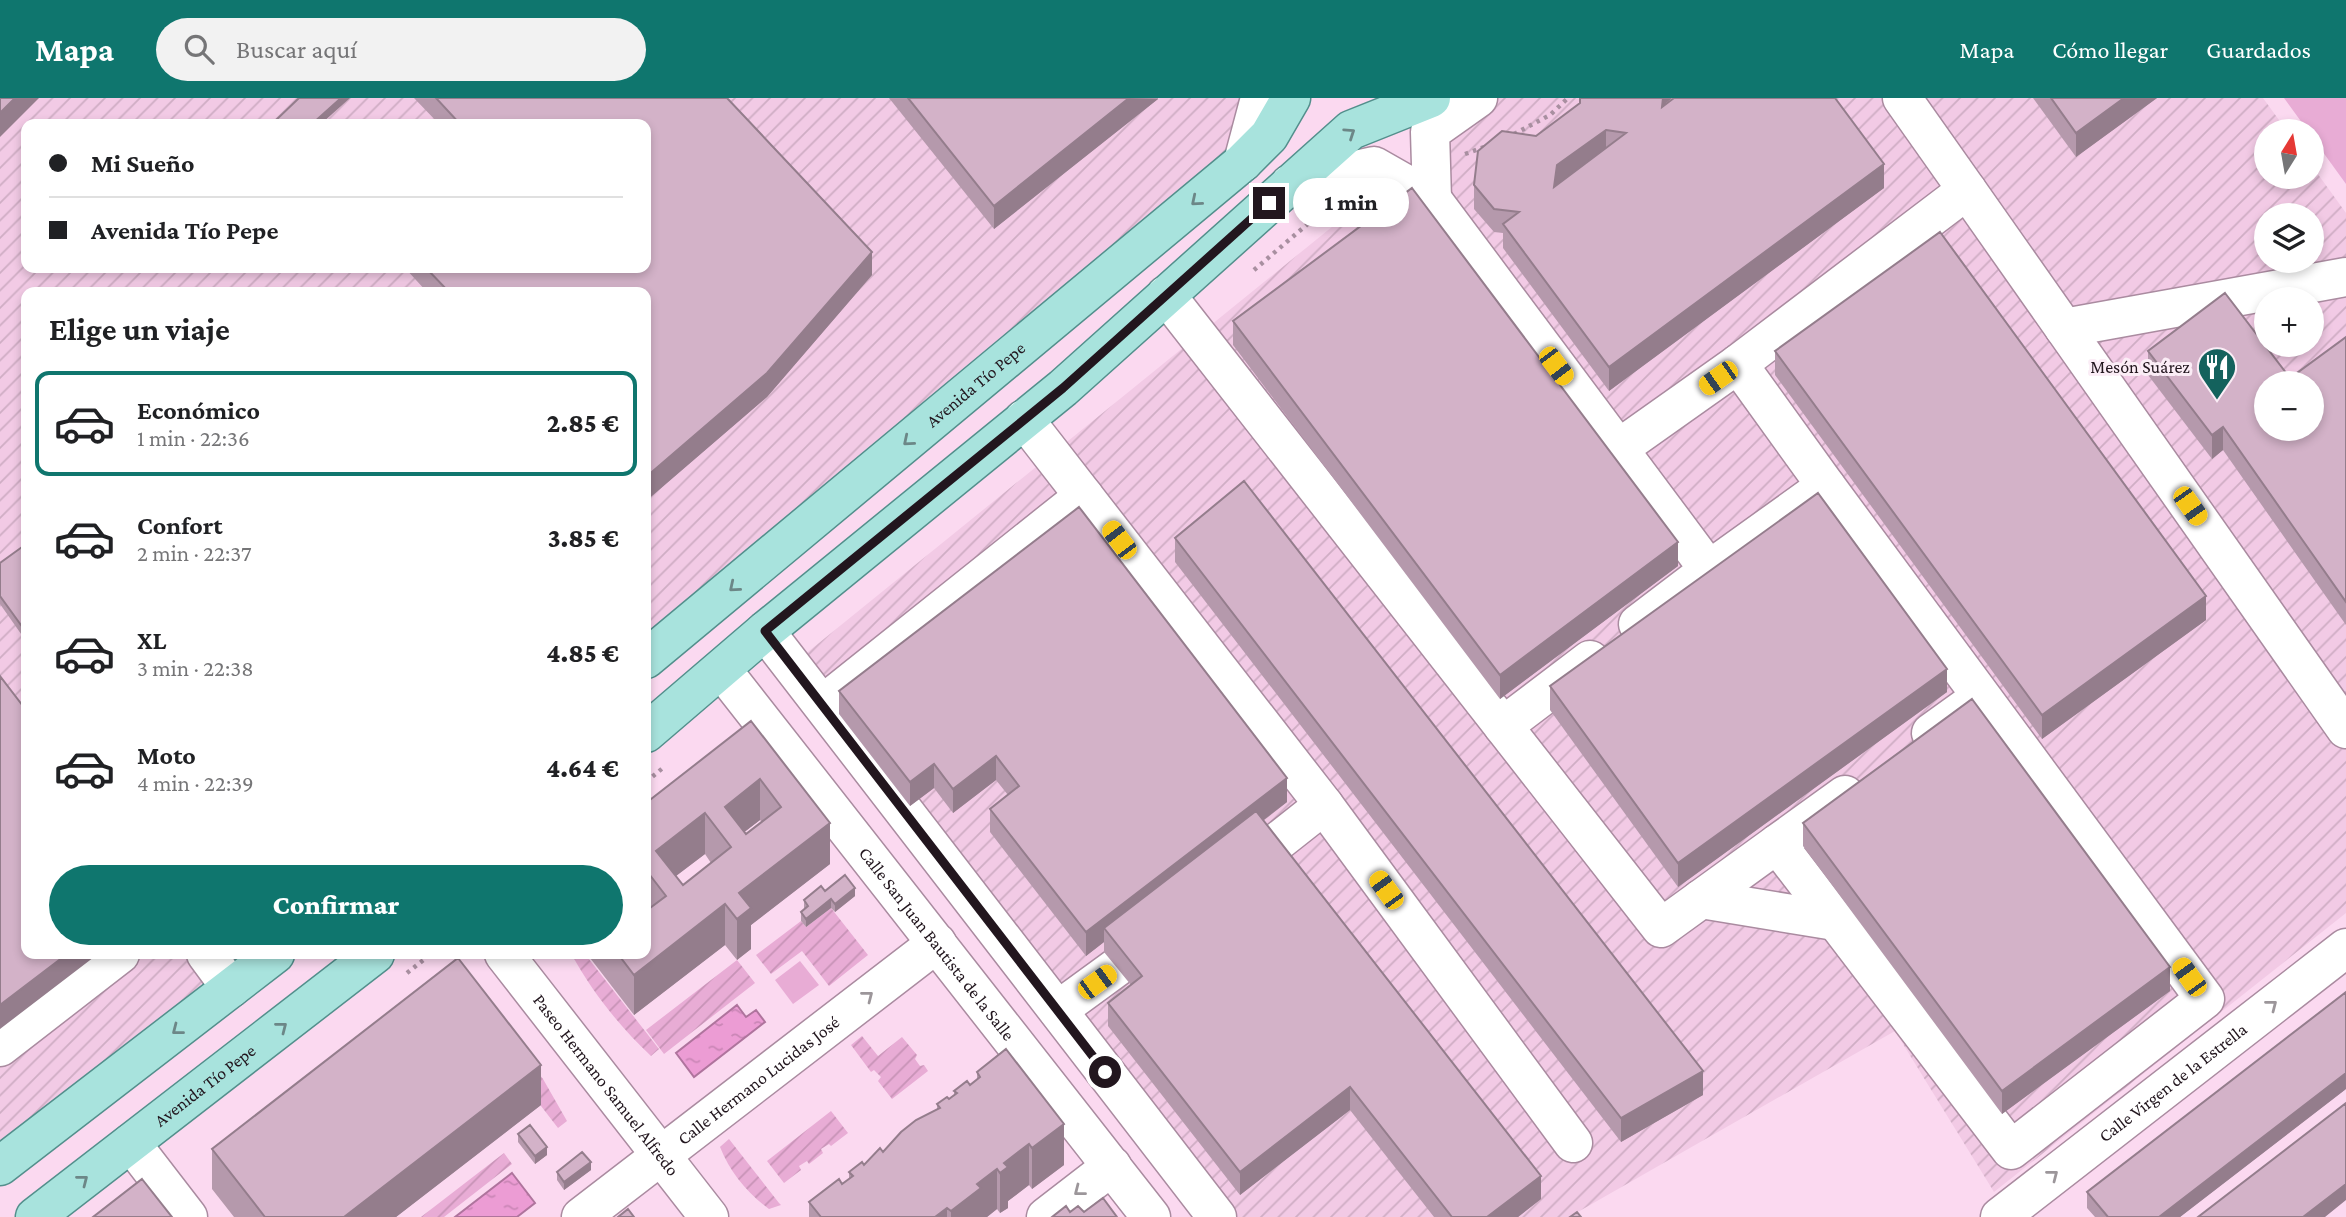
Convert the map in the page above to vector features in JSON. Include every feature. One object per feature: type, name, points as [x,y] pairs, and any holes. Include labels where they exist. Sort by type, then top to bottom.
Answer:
[{"type":"main road","name":"Avenida Tío Pepe","points":[[651,655],[1243,162],[1269,136],[1291,98]]},
{"type":"main road","points":[[651,729],[765,631],[1063,388],[1351,130],[1432,98]]},
{"type":"main road","points":[[1448,98],[1465,98]]},
{"type":"main road","points":[[0,1166],[269,959]]},
{"type":"main road","name":"Avenida Tío Pepe","points":[[35,1217],[369,959]]},
{"type":"street","points":[[1243,162],[1260,98]]},
{"type":"street","points":[[1478,98],[1430,132],[1431,182],[1618,449],[1709,570]]},
{"type":"street","points":[[1902,98],[2346,729]]},
{"type":"street","points":[[1290,184],[1374,166],[1431,182]]},
{"type":"street","points":[[1618,449],[1738,364],[1967,190]]},
{"type":"street","points":[[2064,328],[2346,277]]},
{"type":"street","points":[[1166,295],[1661,928],[1868,779]]},
{"type":"street","points":[[1738,364],[2205,999],[2011,1150],[1777,844]]},
{"type":"street","points":[[1024,419],[1324,805],[1573,1143]]},
{"type":"street","points":[[1503,726],[1709,570],[1826,486]]},
{"type":"street","points":[[822,705],[1084,496]]},
{"type":"street","points":[[765,631],[1217,1217]]},
{"type":"street","name":"Calle San Juan Bautista de la Salle","points":[[722,670],[1151,1217]]},
{"type":"street","points":[[1902,754],[1981,697]]},
{"type":"street","points":[[1268,850],[1324,805]]},
{"type":"street","points":[[1701,899],[1835,920]]},
{"type":"street","name":"Calle Hermano Lucidas José","points":[[582,1217],[937,943]]},
{"type":"street","name":"Calle Virgen de la Estrella","points":[[2000,1217],[2346,947]]},
{"type":"street","points":[[0,1047],[114,959]]},
{"type":"street","points":[[210,959],[231,988]]},
{"type":"street","name":"Paseo Hermano Samuel Alfredo","points":[[508,959],[709,1217]]},
{"type":"street","points":[[1058,1010],[1117,967]]},
{"type":"street","points":[[131,1143],[188,1217]]},
{"type":"street","points":[[1046,1217],[1112,1166]]},
{"type":"path","points":[[1514,135],[1550,115],[1568,98]]},
{"type":"path","points":[[1431,182],[1490,145]]},
{"type":"path","points":[[1252,271],[1318,215]]},
{"type":"path","points":[[651,778],[666,765]]},
{"type":"shaded area","points":[[0,98],[1301,98],[651,648],[651,287],[21,287],[21,959],[255,959],[0,1142]]},
{"type":"shaded area","points":[[1491,98],[2263,98],[2278,119],[2254,119],[2254,189],[2324,189],[2324,183],[2346,213],[2346,913],[1994,1192],[1895,1031],[1569,1217],[1198,1217],[793,664]]},
{"type":"shaded area","points":[[2284,98],[2346,98],[2346,184],[2324,154],[2324,119],[2299,119]]},
{"type":"shaded area","points":[[831,908],[868,955],[829,986],[802,951],[771,974],[756,955],[801,921],[806,927]]},
{"type":"shaded area","points":[[574,959],[589,959],[659,1049],[651,1056],[607,1009]]},
{"type":"shaded area","points":[[737,960],[755,983],[664,1054],[646,1030]]},
{"type":"shaded area","points":[[800,961],[819,985],[793,1004],[775,980]]},
{"type":"shaded area","points":[[480,1027],[533,1066],[567,1121],[558,1128]]},
{"type":"shaded area","points":[[862,1036],[878,1056],[902,1037],[917,1055],[915,1059],[920,1066],[924,1065],[928,1071],[892,1099],[878,1081],[881,1077],[874,1070],[871,1072],[851,1045]]},
{"type":"shaded area","points":[[831,1111],[848,1133],[831,1146],[829,1144],[821,1149],[823,1153],[809,1164],[807,1161],[799,1166],[801,1170],[784,1183],[767,1161]]},
{"type":"shaded area","points":[[729,1139],[781,1205],[769,1209],[740,1181],[720,1147]]},
{"type":"shaded area","points":[[504,1153],[512,1164],[444,1217],[421,1217]]},
{"type":"water","points":[[737,1005],[746,1017],[756,1010],[765,1022],[694,1077],[676,1053]]},
{"type":"water","points":[[512,1173],[535,1203],[517,1217],[455,1217]]},
{"type":"building","points":[[0,98],[15,98],[0,113]]},
{"type":"building","points":[[299,98],[341,98],[318,119],[277,119]]},
{"type":"building","points":[[436,98],[727,98],[872,252],[767,373],[651,473],[651,287],[444,287],[431,273],[651,273],[651,119],[455,119]]},
{"type":"building","points":[[908,98],[1129,98],[994,206]]},
{"type":"building","points":[[1580,98],[1663,98],[1662,107],[1674,98],[1835,98],[1884,164],[1609,367],[1503,224],[1519,212],[1494,209],[1474,185],[1478,151],[1502,131],[1536,136],[1580,103]],"holes":[[[1606,130],[1626,133],[1554,187],[1557,165]]]},
{"type":"building","points":[[2051,98],[2124,98],[2076,133]]},
{"type":"building","points":[[1412,188],[1678,542],[1500,675],[1233,321]]},
{"type":"building","points":[[1940,232],[2206,596],[2042,715],[1775,351]]},
{"type":"building","points":[[2225,293],[2254,331],[2254,357],[2274,357],[2285,371],[2254,371],[2254,441],[2324,441],[2324,371],[2300,371],[2319,357],[2324,357],[2324,353],[2346,337],[2346,602],[2223,427],[2212,435],[2148,351]]},
{"type":"building","points":[[1244,481],[1703,1071],[1621,1118],[1175,538]]},
{"type":"building","points":[[1818,493],[1947,669],[1678,863],[1550,686]]},
{"type":"building","points":[[1079,507],[1287,778],[1086,932],[990,809],[1019,786],[996,756],[953,789],[934,764],[910,782],[839,691]]},
{"type":"building","points":[[21,548],[21,625],[0,596],[0,563]]},
{"type":"building","points":[[0,676],[21,703],[21,959],[60,959],[0,1005]]},
{"type":"building","points":[[1972,699],[2170,967],[2002,1091],[1803,823]]},
{"type":"building","points":[[751,721],[830,823],[739,893],[751,908],[737,919],[725,904],[634,975],[622,959],[651,959],[651,907],[666,896],[651,876],[651,799]],"holes":[[[760,779],[781,807],[746,834],[725,807]],[[705,813],[731,847],[683,885],[656,851]]]},
{"type":"building","points":[[1256,811],[1541,1176],[1487,1217],[1452,1217],[1350,1087],[1240,1172],[1108,1003],[1142,976],[1104,928]]},
{"type":"building","points":[[845,875],[855,888],[835,904],[831,899],[806,919],[801,912],[808,906],[804,900],[821,886],[825,891]]},
{"type":"building","points":[[457,959],[541,1065],[344,1217],[265,1217],[212,1149]]},
{"type":"building","points":[[2346,992],[2346,1073],[2159,1217],[2108,1217],[2087,1192]]},
{"type":"building","points":[[1006,1049],[1064,1124],[1032,1148],[1029,1144],[1004,1163],[1008,1167],[1000,1173],[997,1169],[977,1184],[981,1188],[951,1211],[947,1208],[935,1217],[821,1217],[809,1202],[839,1179],[842,1184],[853,1176],[849,1172],[862,1162],[864,1165],[880,1148],[883,1152],[901,1132],[916,1120],[940,1108],[937,1104],[957,1093],[954,1091],[967,1081],[970,1085],[980,1077],[977,1072]]},
{"type":"building","points":[[2346,1103],[2346,1184],[2303,1217],[2198,1217]]},
{"type":"building","points":[[530,1125],[547,1147],[535,1156],[518,1134]]},
{"type":"building","points":[[582,1152],[591,1162],[564,1182],[557,1172]]},
{"type":"building","points":[[142,1179],[172,1217],[93,1217]]},
{"type":"building","points":[[1103,1198],[1117,1217],[1052,1217],[1066,1206],[1070,1212],[1078,1206],[1084,1212]]},
{"type":"building","points":[[628,1209],[634,1217],[618,1217]]},
{"type":"place","name":"Mesón Suárez","points":[[2217,401]]},
{"type":"route","points":[[1105,1072],[765,631],[1063,388],[1269,203]]}]
